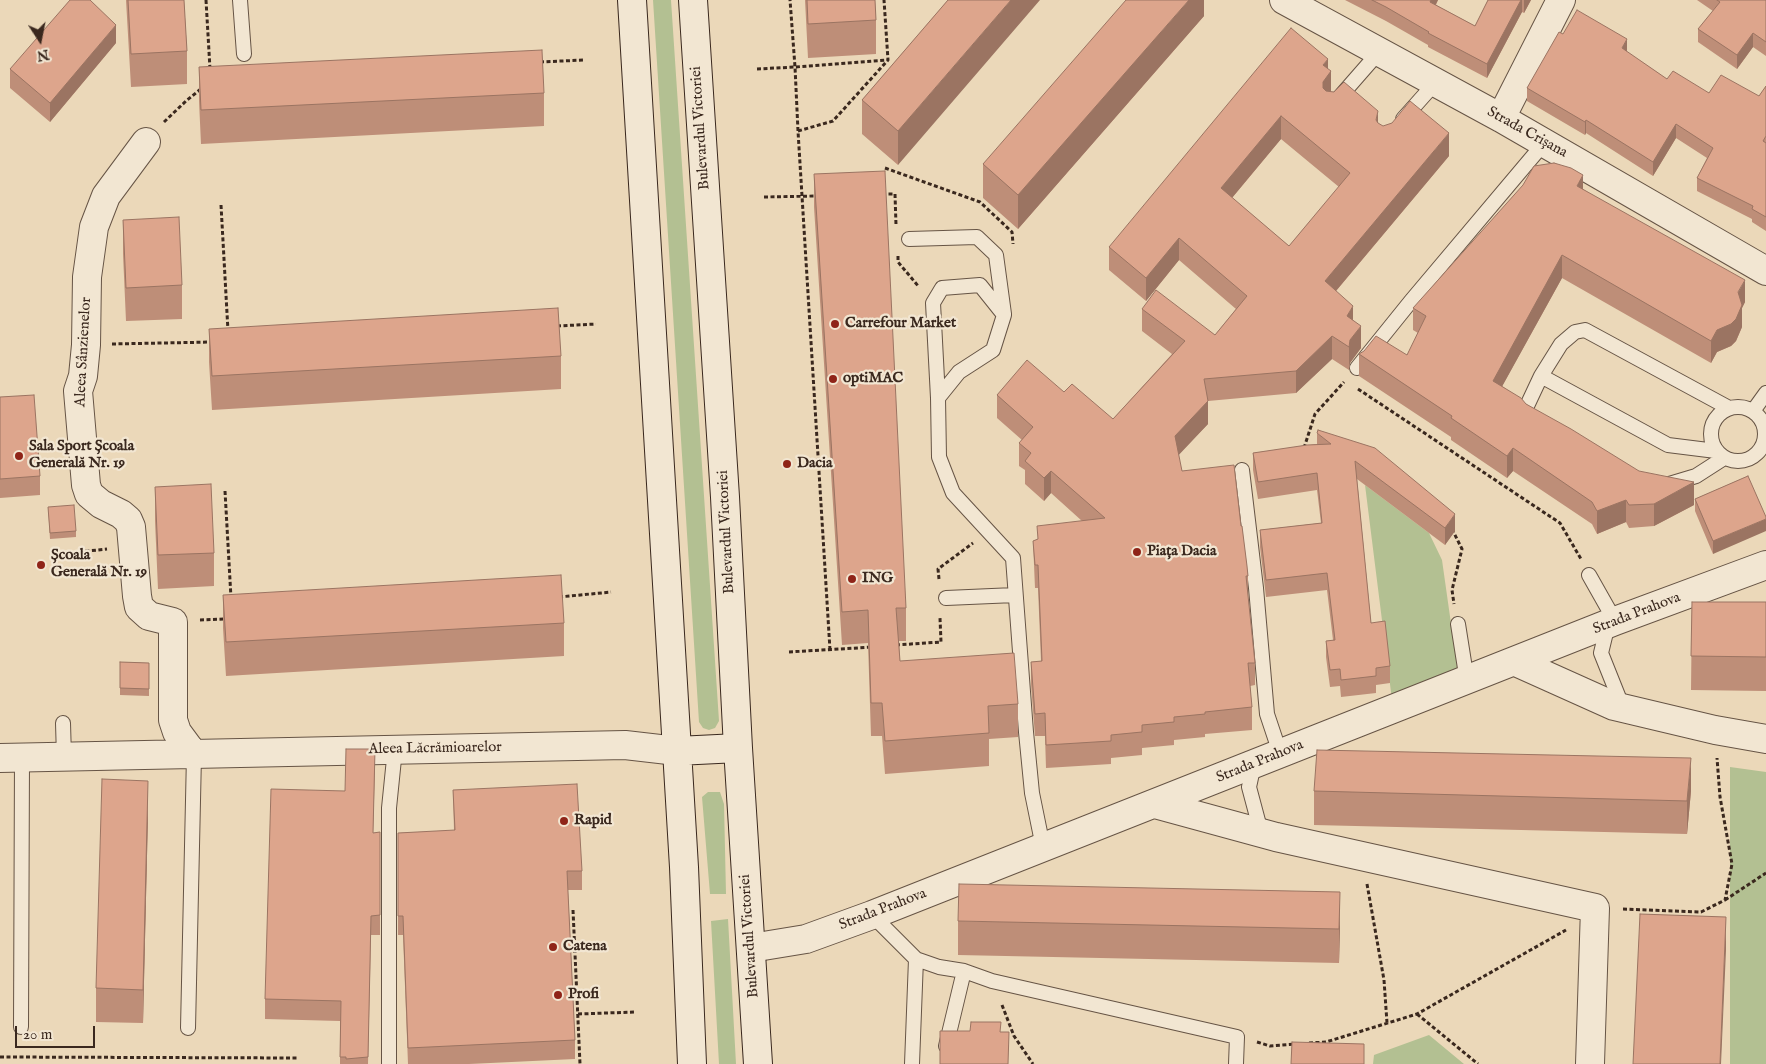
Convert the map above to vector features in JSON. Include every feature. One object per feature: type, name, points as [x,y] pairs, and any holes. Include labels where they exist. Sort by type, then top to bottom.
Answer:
[{"type":"street","points":[[632,0],[686,908],[692,1064]]},
{"type":"street","name":"Bulevardul Victoriei","points":[[693,0],[725,496],[738,748],[758,1064]]},
{"type":"street","name":"Strada Crișana","points":[[1284,0],[1545,142],[1766,271]]},
{"type":"street","points":[[1501,118],[1561,0]]},
{"type":"street","name":"Aleea Sânzienelor","points":[[146,142],[106,196],[94,227],[87,278],[86,345],[83,376],[78,391],[86,485],[89,494],[101,504],[121,514],[128,520],[131,527],[136,596],[139,607],[149,616],[173,622]]},
{"type":"street","name":"Strada Prahova","points":[[751,948],[806,939],[872,915],[1282,752],[1766,565]]},
{"type":"street","points":[[173,622],[174,720],[177,732],[194,755]]},
{"type":"street","points":[[1516,662],[1614,706],[1715,730],[1766,739]]},
{"type":"street","name":"Aleea Lăcrămioarelor","points":[[11,758],[625,745],[677,751],[738,748]]},
{"type":"street","points":[[1155,804],[1362,856],[1586,906],[1590,1064]]},
{"type":"lane","points":[[240,0],[244,54]]},
{"type":"lane","points":[[1331,107],[1379,52]]},
{"type":"lane","points":[[1397,126],[1436,82]]},
{"type":"lane","points":[[1357,368],[1545,142]]},
{"type":"lane","points":[[903,236],[977,237],[996,256],[1004,315],[993,350],[959,372],[938,398]]},
{"type":"lane","points":[[1004,315],[980,286],[942,288],[933,303],[939,457],[953,493],[1013,558],[1032,792],[1043,847]]},
{"type":"lane","points":[[1546,428],[1530,419],[1526,408],[1541,376],[1560,344],[1575,332],[1585,330],[1729,408]]},
{"type":"lane","points":[[1541,376],[1668,445],[1720,454],[1739,462],[1751,458],[1764,445],[1766,429],[1762,420],[1753,411],[1744,407],[1729,408],[1721,412],[1711,428],[1711,439],[1720,454]]},
{"type":"lane","points":[[1753,411],[1766,393]]},
{"type":"lane","points":[[1653,485],[1672,484],[1696,476],[1720,454]]},
{"type":"lane","points":[[1242,470],[1256,588],[1267,714],[1276,742],[1282,752]]},
{"type":"lane","points":[[1590,575],[1612,623],[1601,653],[1624,709]]},
{"type":"lane","points":[[943,593],[1015,595]]},
{"type":"lane","points":[[1458,624],[1467,681]]},
{"type":"lane","points":[[63,723],[64,757]]},
{"type":"lane","points":[[389,1064],[388,808],[395,749]]},
{"type":"lane","points":[[188,1028],[194,755]]},
{"type":"lane","points":[[11,758],[21,1027]]},
{"type":"lane","points":[[1254,764],[1248,787],[1261,832]]},
{"type":"lane","points":[[872,915],[916,959],[939,967],[964,971],[992,981],[1237,1037],[1236,1064]]},
{"type":"lane","points":[[912,1064],[916,959]]},
{"type":"lane","points":[[946,1046],[964,971]]},
{"type":"path","points":[[206,0],[210,72]]},
{"type":"path","points":[[790,0],[830,650]]},
{"type":"path","points":[[798,131],[833,121],[888,60],[884,0]]},
{"type":"path","points":[[533,63],[584,60]]},
{"type":"path","points":[[757,69],[888,60]]},
{"type":"path","points":[[146,142],[186,100],[204,86]]},
{"type":"path","points":[[876,194],[895,194],[903,236]]},
{"type":"path","points":[[764,198],[820,196]]},
{"type":"path","points":[[221,204],[228,332]]},
{"type":"path","points":[[898,252],[898,262],[933,303]]},
{"type":"path","points":[[550,326],[596,324]]},
{"type":"path","points":[[86,345],[220,342]]},
{"type":"path","points":[[1302,455],[1315,414],[1345,381]]},
{"type":"path","points":[[1353,386],[1560,523],[1590,575]]},
{"type":"path","points":[[225,491],[231,599]]},
{"type":"path","points":[[1451,526],[1462,549],[1452,590],[1458,624]]},
{"type":"path","points":[[943,593],[938,568],[989,532]]},
{"type":"path","points":[[550,598],[611,592]]},
{"type":"path","points":[[894,646],[941,642],[940,615]]},
{"type":"path","points":[[173,622],[232,619]]},
{"type":"path","points":[[788,652],[876,647]]},
{"type":"path","points":[[1715,730],[1720,797],[1732,864],[1725,900]]},
{"type":"path","points":[[1362,856],[1384,980],[1387,1023]]},
{"type":"path","points":[[1307,1043],[1326,1042],[1417,1014],[1573,926],[1586,906],[1701,912],[1725,900],[1766,873]]},
{"type":"path","points":[[573,910],[580,1064]]},
{"type":"path","points":[[992,981],[1014,1036],[1033,1064]]},
{"type":"path","points":[[578,1014],[635,1012]]},
{"type":"path","points":[[1417,1014],[1478,1064]]},
{"type":"path","points":[[1237,1037],[1270,1046],[1298,1044]]},
{"type":"path","points":[[0,1057],[298,1058]]},
{"type":"path","points":[[19,1057],[19,1064]]},
{"type":"path","points":[[183,1064],[184,1059]]},
{"type":"green space","points":[[653,0],[671,0],[719,721],[715,728],[709,730],[703,728],[699,722]]},
{"type":"green space","points":[[1365,485],[1429,533],[1442,560],[1458,673],[1392,700]]},
{"type":"green space","points":[[1730,767],[1766,772],[1766,1064],[1730,1064]]},
{"type":"green space","points":[[708,792],[720,792],[724,804],[726,894],[710,894],[702,797]]},
{"type":"green space","points":[[728,919],[736,1064],[719,1064],[711,921]]},
{"type":"green space","points":[[1429,1035],[1464,1064],[1373,1064],[1374,1055]]},
{"type":"building","points":[[70,0],[90,0],[116,25],[50,103],[10,69]]},
{"type":"building","points":[[128,0],[184,0],[187,51],[131,54]]},
{"type":"building","points":[[807,0],[875,0],[876,20],[808,24]]},
{"type":"building","points":[[948,0],[1011,0],[898,131],[862,100]]},
{"type":"building","points":[[1126,0],[1189,0],[1018,195],[983,164]]},
{"type":"building","points":[[1372,0],[1431,0],[1430,2],[1475,26],[1488,0],[1521,0],[1487,64],[1428,33]]},
{"type":"building","points":[[1717,0],[1766,0],[1766,42],[1753,33],[1737,55],[1698,29],[1720,2]]},
{"type":"building","points":[[1577,10],[1627,39],[1622,48],[1667,79],[1673,71],[1709,93],[1721,75],[1759,96],[1766,86],[1766,136],[1763,141],[1766,143],[1766,217],[1752,209],[1753,206],[1697,178],[1713,148],[1676,124],[1653,162],[1586,120],[1585,122],[1527,88],[1559,32],[1563,34]]},
{"type":"building","points":[[1291,28],[1328,59],[1323,65],[1331,71],[1323,82],[1323,88],[1326,91],[1334,92],[1344,82],[1378,111],[1376,120],[1383,126],[1392,123],[1410,101],[1449,133],[1325,281],[1353,306],[1347,316],[1361,326],[1350,340],[1349,347],[1332,336],[1296,371],[1204,379],[1208,401],[1175,436],[1182,471],[1234,465],[1247,566],[1248,576],[1246,576],[1255,663],[1248,663],[1252,707],[1174,717],[1174,722],[1142,725],[1142,732],[1111,735],[1111,741],[1046,745],[1045,713],[1035,714],[1031,662],[1042,661],[1038,565],[1035,565],[1033,541],[1038,539],[1037,526],[1105,518],[1051,471],[1044,478],[1025,461],[1031,453],[1019,443],[1033,427],[997,395],[1027,360],[1064,392],[1072,384],[1113,419],[1185,341],[1142,309],[1156,290],[1215,335],[1247,296],[1179,238],[1146,278],[1109,247]],"holes":[[[1281,116],[1350,173],[1289,246],[1221,188]]]},
{"type":"building","points":[[542,50],[544,93],[201,110],[199,67]]},
{"type":"building","points":[[1554,163],[1571,168],[1583,175],[1577,186],[1745,280],[1738,292],[1742,305],[1736,319],[1731,324],[1717,330],[1711,341],[1562,255],[1493,381],[1521,398],[1526,404],[1639,471],[1694,482],[1654,504],[1629,505],[1626,500],[1597,511],[1592,502],[1513,448],[1507,456],[1451,418],[1452,416],[1359,354],[1364,351],[1376,336],[1407,355],[1426,316],[1413,308],[1523,185],[1534,166]]},
{"type":"building","points":[[885,171],[906,608],[896,608],[900,661],[1014,653],[1018,704],[988,706],[989,733],[885,741],[882,703],[871,703],[868,610],[842,612],[814,174]]},
{"type":"building","points":[[179,217],[182,285],[126,288],[123,220]]},
{"type":"building","points":[[558,308],[561,356],[212,376],[209,329]]},
{"type":"building","name":"Sala Sport Școala Generală Nr. 19","points":[[34,395],[40,476],[0,479],[0,397]]},
{"type":"building","points":[[1318,430],[1375,448],[1455,514],[1445,528],[1355,461],[1371,623],[1385,621],[1390,666],[1376,668],[1376,676],[1341,680],[1340,669],[1330,670],[1326,641],[1335,640],[1327,573],[1266,580],[1260,530],[1322,523],[1317,473],[1258,482],[1253,453],[1307,445],[1331,444],[1317,433]]},
{"type":"building","points":[[1748,476],[1766,519],[1713,541],[1695,499]]},
{"type":"building","points":[[211,484],[214,553],[158,555],[155,487]]},
{"type":"building","points":[[74,505],[76,531],[50,533],[48,507]]},
{"type":"building","points":[[561,575],[564,623],[226,642],[223,595]]},
{"type":"building","points":[[1692,602],[1766,602],[1766,657],[1691,656]]},
{"type":"building","points":[[120,662],[149,663],[149,689],[120,688]]},
{"type":"building","points":[[346,749],[375,749],[373,833],[380,832],[380,915],[371,916],[368,1057],[346,1059],[346,1057],[340,1057],[341,1001],[265,999],[271,789],[345,791]]},
{"type":"building","points":[[1317,750],[1691,758],[1687,801],[1314,791]]},
{"type":"building","points":[[102,779],[148,781],[143,990],[96,988]]},
{"type":"building","points":[[577,784],[582,871],[567,871],[575,1040],[408,1048],[403,916],[398,916],[398,833],[455,830],[453,790]]},
{"type":"building","points":[[959,884],[1340,892],[1339,929],[958,921]]},
{"type":"building","points":[[1640,914],[1726,917],[1720,1064],[1633,1064]]},
{"type":"building","points":[[971,1022],[1001,1022],[1000,1032],[1009,1032],[1008,1064],[940,1064],[940,1031],[970,1031]]},
{"type":"building","points":[[1292,1042],[1364,1044],[1364,1064],[1291,1064]]},
{"type":"place","name":"Carrefour Market","points":[[835,324]]},
{"type":"place","name":"optiMAC","points":[[833,379]]},
{"type":"place","name":"Sala Sport Școala Generală Nr. 19","points":[[19,456]]},
{"type":"place","name":"Dacia","points":[[787,464]]},
{"type":"place","name":"Piața Dacia","points":[[1137,552]]},
{"type":"place","name":"Școala Generală Nr. 19","points":[[41,565]]},
{"type":"place","name":"ING","points":[[852,579]]},
{"type":"place","name":"Rapid","points":[[564,821]]},
{"type":"place","name":"Catena","points":[[553,947]]},
{"type":"place","name":"Profi","points":[[558,995]]}]
